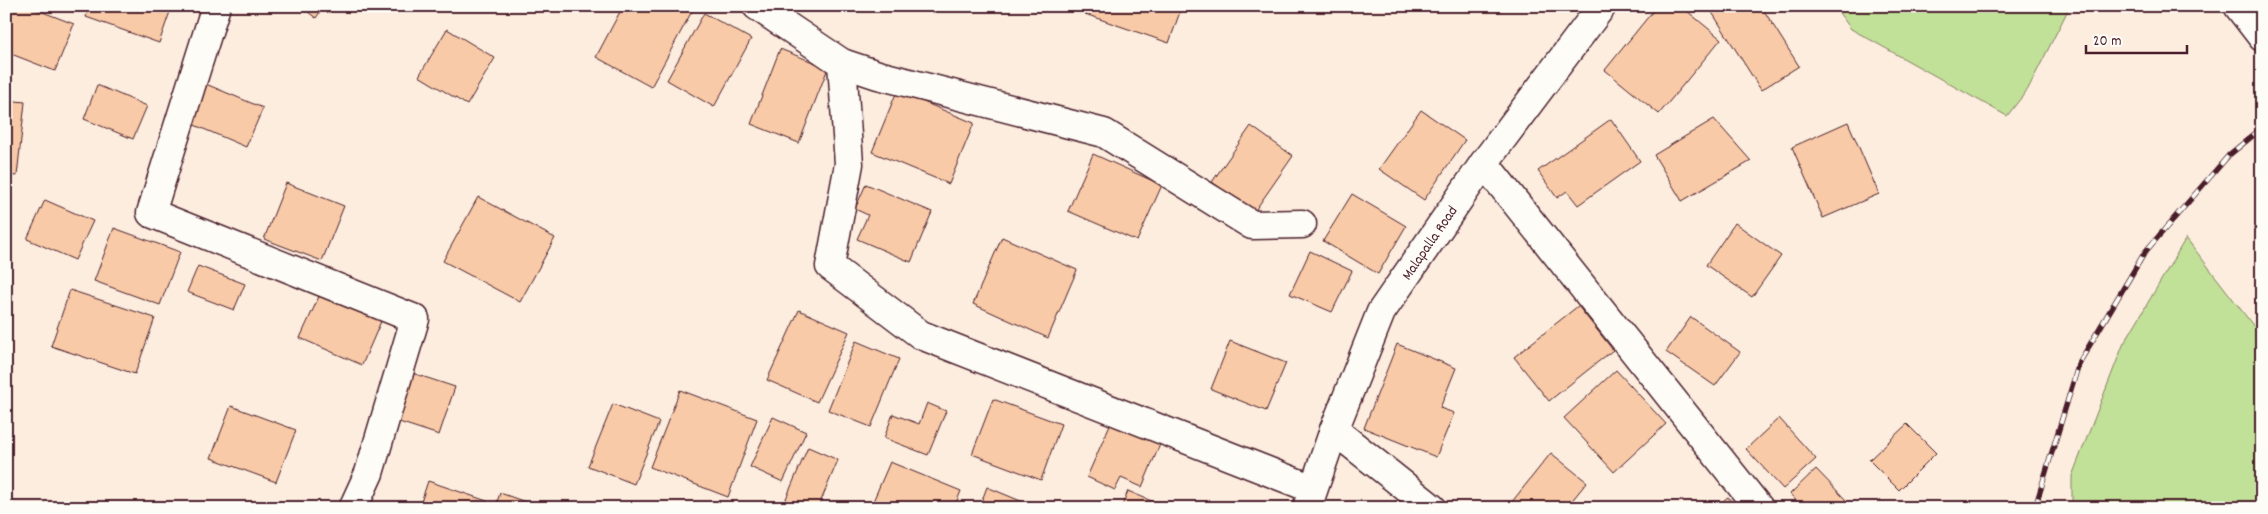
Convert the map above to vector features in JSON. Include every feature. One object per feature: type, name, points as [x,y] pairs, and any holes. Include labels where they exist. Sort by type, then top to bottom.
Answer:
[{"type":"street","points":[[216,6],[151,213],[415,319],[369,473],[353,508]]},
{"type":"street","points":[[757,6],[842,63],[878,75],[1104,133],[1252,225],[1302,224]]},
{"type":"street","name":"Malapalla Road","points":[[1310,498],[1334,430],[1381,312],[1484,163],[1602,6]]},
{"type":"street","points":[[2238,6],[2262,37]]},
{"type":"street","points":[[842,63],[849,164],[830,266],[922,336],[1310,498]]},
{"type":"street","points":[[1484,163],[1759,508]]},
{"type":"street","points":[[1334,430],[1432,508]]},
{"type":"green space","points":[[1834,6],[2070,6],[2028,89],[2007,116],[1851,29]]},
{"type":"green space","points":[[2186,238],[2262,337],[2262,508],[2072,508],[2072,476],[2123,345]]},
{"type":"building","points":[[6,6],[27,6],[74,24],[55,71],[6,52]]},
{"type":"building","points":[[89,6],[172,6],[159,43],[86,17]]},
{"type":"building","points":[[300,6],[324,6],[316,18]]},
{"type":"building","points":[[623,6],[683,6],[692,11],[651,87],[596,57]]},
{"type":"building","points":[[1088,6],[1182,6],[1169,43],[1085,14]]},
{"type":"building","points":[[1657,6],[1681,6],[1721,39],[1659,114],[1605,70]]},
{"type":"building","points":[[1708,6],[1761,6],[1799,66],[1761,90]]},
{"type":"building","points":[[704,13],[751,39],[714,107],[667,80]]},
{"type":"building","points":[[447,29],[495,58],[467,105],[419,76]]},
{"type":"building","points":[[780,49],[828,68],[799,143],[751,124]]},
{"type":"building","points":[[201,82],[263,108],[246,147],[185,121]]},
{"type":"building","points":[[97,85],[147,106],[133,139],[84,119]]},
{"type":"building","points":[[897,91],[974,123],[949,184],[872,152]]},
{"type":"building","points":[[6,100],[25,102],[17,176],[6,175]]},
{"type":"building","points":[[1421,110],[1465,140],[1424,200],[1379,169]]},
{"type":"building","points":[[1611,119],[1640,161],[1578,205],[1567,191],[1557,198],[1538,171]]},
{"type":"building","points":[[1714,119],[1751,161],[1682,201],[1654,155]]},
{"type":"building","points":[[1848,122],[1879,194],[1823,218],[1792,147]]},
{"type":"building","points":[[1251,126],[1293,156],[1254,212],[1212,182]]},
{"type":"building","points":[[1093,154],[1162,185],[1137,241],[1068,211]]},
{"type":"building","points":[[286,183],[344,206],[322,261],[264,239]]},
{"type":"building","points":[[866,184],[932,212],[911,262],[857,239],[868,215],[855,209]]},
{"type":"building","points":[[1352,194],[1406,226],[1378,274],[1323,241]]},
{"type":"building","points":[[478,197],[555,238],[520,302],[443,261]]},
{"type":"building","points":[[45,200],[93,221],[75,260],[27,239]]},
{"type":"building","points":[[1735,223],[1781,256],[1752,297],[1706,265]]},
{"type":"building","points":[[114,228],[180,252],[160,305],[94,281]]},
{"type":"building","points":[[1002,237],[1077,270],[1048,338],[973,304]]},
{"type":"building","points":[[1310,251],[1352,271],[1332,312],[1290,294]]},
{"type":"building","points":[[198,266],[245,284],[234,310],[187,292]]},
{"type":"building","points":[[70,290],[155,318],[135,374],[51,346]]},
{"type":"building","points":[[321,292],[382,319],[362,365],[300,338]]},
{"type":"building","points":[[1578,306],[1613,350],[1549,401],[1514,357]]},
{"type":"building","points":[[799,310],[849,332],[817,402],[767,380]]},
{"type":"building","points":[[1691,317],[1740,352],[1715,386],[1666,352]]},
{"type":"building","points":[[856,341],[899,359],[871,427],[828,410]]},
{"type":"building","points":[[1230,341],[1286,363],[1266,411],[1211,389]]},
{"type":"building","points":[[1397,344],[1456,368],[1440,408],[1454,413],[1436,457],[1364,428]]},
{"type":"building","points":[[1616,370],[1666,424],[1614,472],[1564,418]]},
{"type":"building","points":[[409,372],[455,387],[439,435],[393,420]]},
{"type":"building","points":[[680,390],[757,419],[728,497],[650,467]]},
{"type":"building","points":[[993,399],[1061,424],[1041,480],[972,454]]},
{"type":"building","points":[[927,403],[946,411],[928,455],[884,438],[893,414],[919,424]]},
{"type":"building","points":[[613,404],[659,422],[634,484],[588,466]]},
{"type":"building","points":[[231,406],[296,430],[276,482],[211,458]]},
{"type":"building","points":[[773,417],[806,432],[783,482],[750,467]]},
{"type":"building","points":[[1779,418],[1816,459],[1783,489],[1746,449]]},
{"type":"building","points":[[1112,420],[1161,442],[1142,487],[1121,478],[1115,490],[1087,477]]},
{"type":"building","points":[[1907,424],[1936,453],[1899,490],[1869,460]]},
{"type":"building","points":[[808,447],[838,460],[818,508],[782,508]]},
{"type":"building","points":[[1551,453],[1587,482],[1566,508],[1507,508]]},
{"type":"building","points":[[890,462],[961,491],[954,508],[877,508],[871,506]]},
{"type":"building","points":[[1816,469],[1846,500],[1838,508],[1803,508],[1790,494]]},
{"type":"building","points":[[428,481],[487,501],[484,508],[419,508]]},
{"type":"building","points":[[987,487],[1035,507],[979,508]]},
{"type":"building","points":[[1128,491],[1168,508],[1121,508]]},
{"type":"building","points":[[500,493],[543,508],[495,508]]},
{"type":"building","points":[[1728,497],[1736,508],[1714,508]]},
{"type":"railway","points":[[2035,508],[2079,363],[2145,252],[2229,155],[2262,128]]}]
